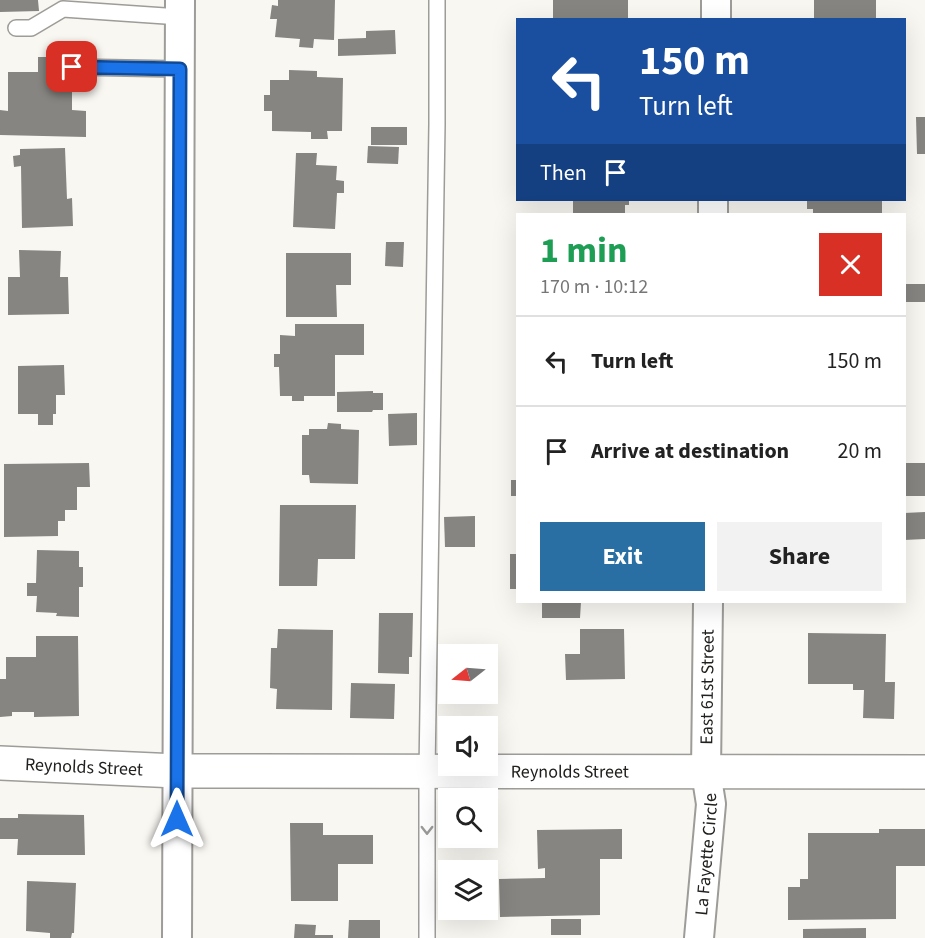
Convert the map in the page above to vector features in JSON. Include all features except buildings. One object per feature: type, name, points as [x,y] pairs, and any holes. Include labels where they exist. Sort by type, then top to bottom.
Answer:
[{"type":"street","points":[[716,0],[716,18]]},
{"type":"street","points":[[177,938],[180,8]]},
{"type":"street","name":"East 61st Street","points":[[706,772],[708,603]]},
{"type":"street","name":"Reynolds Street","points":[[0,763],[177,771],[925,772]]},
{"type":"street","name":"La Fayette Circle","points":[[699,938],[711,804],[706,772]]},
{"type":"lane","points":[[427,938],[437,0]]},
{"type":"lane","points":[[16,28],[31,28],[63,9],[180,8]]},
{"type":"lane","points":[[72,67],[180,69]]},
{"type":"route","points":[[72,67],[180,69],[177,819]]}]
